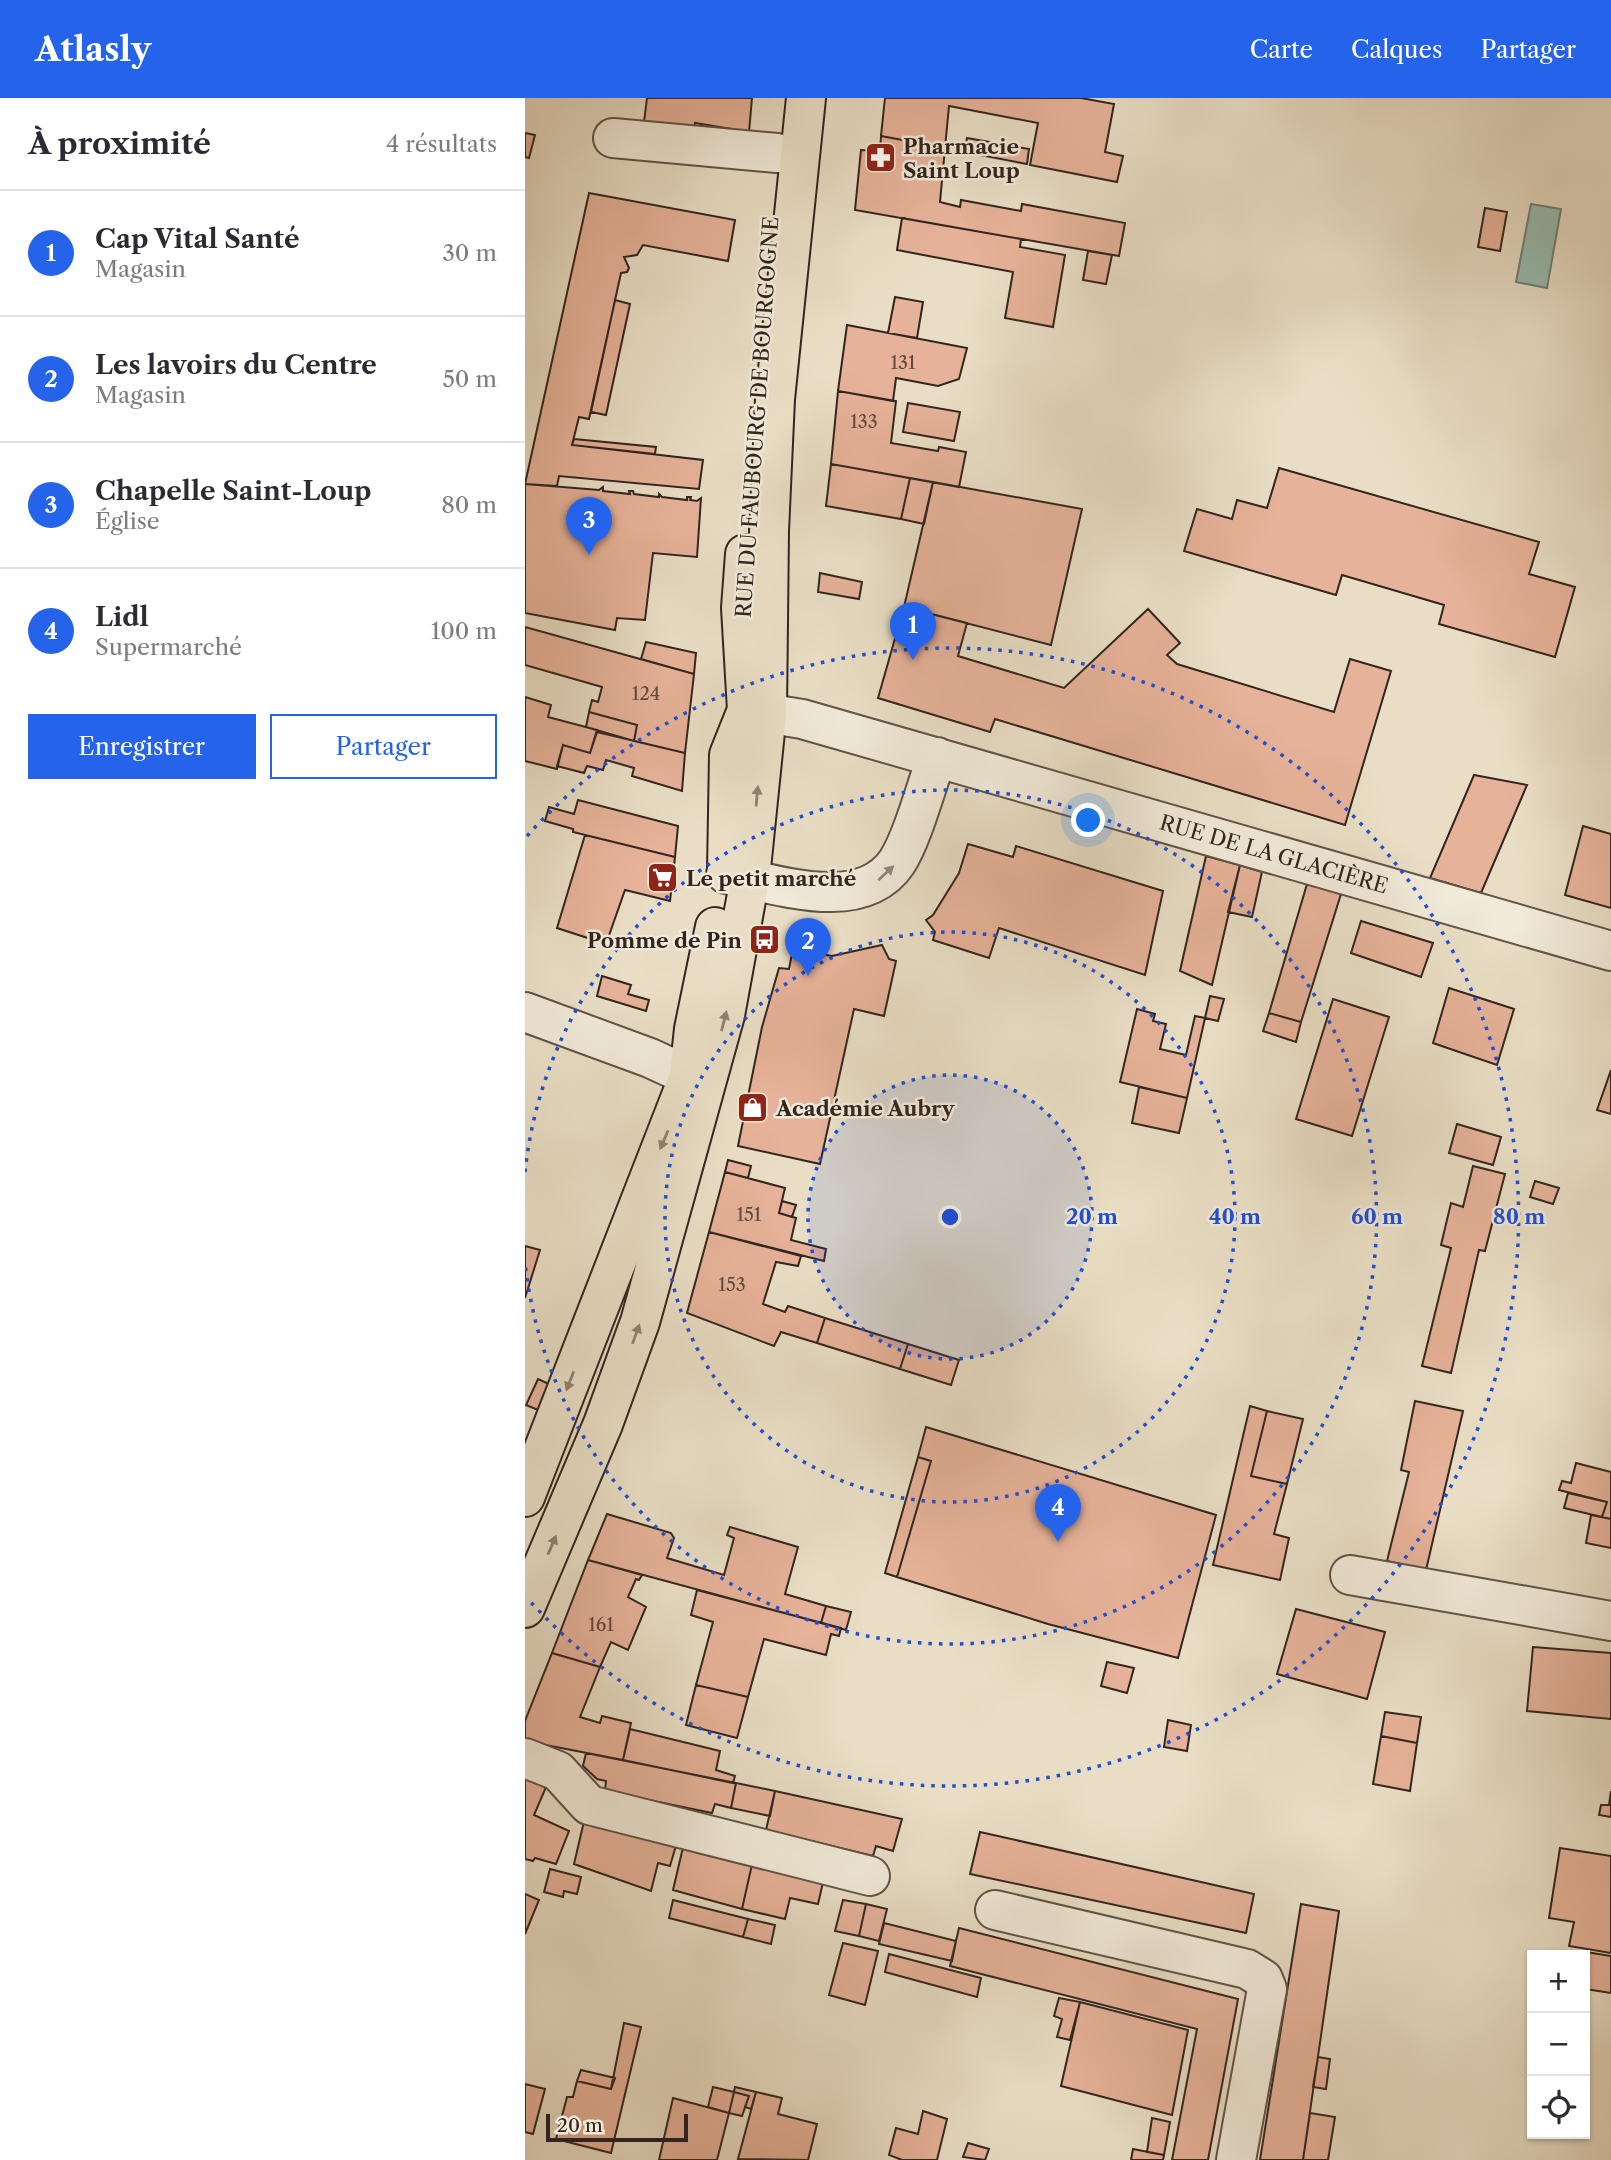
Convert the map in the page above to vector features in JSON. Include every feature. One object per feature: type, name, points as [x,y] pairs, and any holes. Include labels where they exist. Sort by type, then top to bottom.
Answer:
[{"type":"main road","name":"RUE DU FAUBOURG DE BOURGOGNE","points":[[757,711],[741,608],[783,98]]},
{"type":"main road","name":"RUE DU FAUBOURG DE BOURGOGNE","points":[[525,1608],[603,1424],[640,1322],[726,1015],[738,876],[729,755],[757,711],[775,399],[806,98]]},
{"type":"main road","name":"RUE DU FAUBOURG DE BOURGOGNE","points":[[769,531],[821,98]]},
{"type":"main road","name":"RUE DU FAUBOURG DE BOURGOGNE","points":[[525,1497],[689,1076],[694,1029],[738,876]]},
{"type":"street","points":[[614,138],[777,153]]},
{"type":"street","name":"RUE DE LA GLACIÈRE","points":[[757,711],[802,719],[1611,951]]},
{"type":"street","points":[[738,876],[845,892],[865,887],[882,878],[897,862],[937,757]]},
{"type":"street","points":[[525,1013],[650,1058],[689,1076],[693,1090],[694,1135]]},
{"type":"street","points":[[1350,1575],[1611,1621]]},
{"type":"street","points":[[525,1758],[558,1771],[589,1805],[870,1876]]},
{"type":"street","points":[[995,1910],[1247,1969],[1263,1979],[1267,1989],[1236,2160]]},
{"type":"water","points":[[1531,204],[1561,209],[1547,288],[1516,282]]},
{"type":"building","points":[[647,98],[752,98],[749,132],[695,123],[694,129],[644,122]]},
{"type":"building","points":[[885,98],[1081,98],[1114,104],[1105,152],[1123,156],[1117,182],[1030,165],[1038,123],[949,106],[945,148],[881,136]]},
{"type":"building","points":[[525,133],[535,135],[529,158],[525,157]]},
{"type":"building","points":[[881,136],[945,148],[940,202],[960,207],[961,200],[1021,211],[1022,204],[1125,223],[1119,256],[855,210],[861,150],[880,151]]},
{"type":"building","points":[[967,138],[1029,149],[1027,164],[964,152]]},
{"type":"building","points":[[589,193],[735,220],[728,261],[643,245],[637,255],[624,257],[629,268],[627,272],[621,273],[589,419],[579,417],[572,445],[703,460],[699,489],[559,476],[557,486],[525,484]]},
{"type":"building","points":[[1485,208],[1507,212],[1500,251],[1478,247]]},
{"type":"building","points":[[902,218],[1021,239],[1020,247],[1065,255],[1053,327],[1005,318],[1013,272],[897,250]]},
{"type":"building","points":[[1088,251],[1112,255],[1106,284],[1083,280]]},
{"type":"building","points":[[895,297],[923,302],[917,338],[888,333]]},
{"type":"building","points":[[615,300],[630,304],[606,415],[591,412]]},
{"type":"building","points":[[847,325],[967,348],[959,379],[938,386],[896,378],[893,401],[838,391]]},
{"type":"building","points":[[838,391],[896,401],[891,443],[938,451],[939,447],[966,452],[959,487],[831,464]]},
{"type":"building","points":[[908,403],[960,412],[954,441],[903,432]]},
{"type":"building","points":[[574,439],[656,447],[655,454],[572,445]]},
{"type":"building","points":[[831,464],[910,478],[901,519],[826,506]]},
{"type":"building","points":[[1279,468],[1539,542],[1529,574],[1575,587],[1555,657],[1439,624],[1444,605],[1342,575],[1336,595],[1184,551],[1197,509],[1232,519],[1237,500],[1267,508]]},
{"type":"building","points":[[910,478],[933,482],[924,524],[901,519]]},
{"type":"building","points":[[933,482],[1082,509],[1051,645],[904,607]]},
{"type":"building","points":[[525,484],[599,490],[603,487],[603,491],[630,494],[629,491],[633,491],[634,494],[659,497],[659,494],[662,497],[687,500],[687,497],[691,497],[690,500],[697,501],[701,498],[697,557],[653,553],[645,620],[617,618],[615,630],[525,613]]},
{"type":"building","points":[[820,573],[862,582],[859,599],[818,592]]},
{"type":"building","points":[[904,607],[967,623],[958,656],[1064,688],[1148,609],[1180,643],[1167,655],[1177,664],[1334,712],[1350,659],[1391,671],[1345,825],[995,719],[990,732],[878,698]]},
{"type":"building","points":[[525,627],[694,674],[685,753],[634,741],[637,725],[589,712],[592,700],[598,702],[602,687],[525,665]]},
{"type":"building","points":[[646,642],[696,653],[694,674],[641,659]]},
{"type":"building","points":[[525,697],[551,705],[548,717],[597,730],[590,753],[563,745],[557,769],[525,761]]},
{"type":"building","points":[[589,712],[637,725],[634,741],[586,727]]},
{"type":"building","points":[[597,732],[685,753],[682,791],[632,776],[634,768],[606,760],[603,770],[587,766],[584,773],[557,766],[563,745],[590,753]]},
{"type":"building","points":[[1474,775],[1527,785],[1481,893],[1430,878]]},
{"type":"building","points":[[578,800],[678,826],[675,857],[573,832],[573,829],[545,821],[549,807],[574,814]]},
{"type":"building","points":[[1583,826],[1611,834],[1611,908],[1565,895]]},
{"type":"building","points":[[585,835],[675,857],[670,901],[625,890],[606,944],[557,928]]},
{"type":"building","points":[[968,844],[1013,857],[1016,846],[1163,891],[1145,975],[999,928],[989,958],[933,940],[935,932],[926,920],[933,915],[959,873]]},
{"type":"building","points":[[1206,856],[1240,865],[1212,985],[1180,971]]},
{"type":"building","points":[[1240,865],[1262,872],[1252,917],[1228,912]]},
{"type":"building","points":[[1307,884],[1341,894],[1301,1022],[1269,1013]]},
{"type":"building","points":[[1361,921],[1433,943],[1421,977],[1351,953]]},
{"type":"building","points":[[764,930],[772,932],[769,950],[760,948]]},
{"type":"building","points":[[882,945],[889,959],[896,961],[884,1016],[854,1009],[820,1164],[738,1146],[762,1027],[779,968],[789,969],[793,949],[832,956]]},
{"type":"building","points":[[602,976],[631,985],[628,994],[649,1000],[646,1011],[597,996]]},
{"type":"building","points":[[1449,988],[1514,1009],[1497,1065],[1433,1043]]},
{"type":"building","points":[[1210,996],[1224,999],[1218,1021],[1205,1018]]},
{"type":"building","points":[[1333,999],[1389,1017],[1352,1136],[1296,1119]]},
{"type":"building","points":[[1137,1009],[1155,1014],[1153,1021],[1166,1024],[1160,1049],[1186,1055],[1195,1016],[1205,1018],[1187,1098],[1120,1082]]},
{"type":"building","points":[[1269,1013],[1301,1022],[1296,1042],[1263,1031]]},
{"type":"building","points":[[1611,1070],[1611,1114],[1597,1110]]},
{"type":"building","points":[[1139,1087],[1187,1098],[1179,1133],[1132,1123]]},
{"type":"building","points":[[1457,1124],[1501,1137],[1493,1165],[1449,1153]]},
{"type":"building","points":[[728,1160],[751,1166],[748,1178],[725,1172]]},
{"type":"building","points":[[1473,1166],[1505,1174],[1485,1251],[1479,1250],[1451,1373],[1422,1366],[1451,1248],[1441,1245],[1451,1203],[1463,1207]]},
{"type":"building","points":[[725,1172],[785,1188],[779,1213],[796,1218],[791,1240],[826,1249],[824,1261],[709,1232]]},
{"type":"building","points":[[1535,1181],[1559,1188],[1553,1204],[1530,1197]]},
{"type":"building","points":[[782,1201],[796,1205],[792,1217],[779,1213]]},
{"type":"building","points":[[709,1232],[801,1256],[798,1266],[776,1262],[763,1304],[785,1312],[788,1306],[825,1318],[817,1343],[781,1332],[774,1346],[687,1313]]},
{"type":"building","points":[[525,1246],[540,1250],[525,1298]]},
{"type":"building","points":[[825,1318],[908,1344],[900,1369],[817,1343]]},
{"type":"building","points":[[908,1344],[959,1360],[951,1385],[900,1369]]},
{"type":"building","points":[[538,1379],[549,1384],[538,1410],[526,1405]]},
{"type":"building","points":[[1415,1401],[1463,1411],[1426,1570],[1387,1561],[1409,1472],[1401,1470]]},
{"type":"building","points":[[1250,1406],[1267,1411],[1251,1476],[1287,1484],[1274,1534],[1289,1538],[1280,1580],[1213,1565]]},
{"type":"building","points":[[1267,1411],[1303,1419],[1287,1484],[1251,1476]]},
{"type":"building","points":[[926,1427],[1216,1515],[1178,1658],[1048,1624],[897,1577],[931,1461],[918,1457]]},
{"type":"building","points":[[918,1457],[931,1461],[897,1577],[885,1573]]},
{"type":"building","points":[[1576,1463],[1611,1472],[1611,1519],[1602,1517],[1607,1502],[1559,1490],[1562,1481],[1571,1483]]},
{"type":"building","points":[[1568,1493],[1607,1502],[1602,1517],[1564,1508]]},
{"type":"building","points":[[607,1514],[671,1533],[674,1538],[667,1558],[724,1575],[734,1538],[727,1535],[730,1527],[798,1547],[785,1594],[826,1606],[821,1623],[588,1560]]},
{"type":"building","points":[[1591,1515],[1611,1519],[1611,1548],[1586,1543]]},
{"type":"building","points":[[588,1560],[642,1575],[639,1580],[636,1579],[628,1597],[646,1607],[628,1650],[611,1642],[600,1667],[552,1653]]},
{"type":"building","points":[[697,1590],[841,1628],[839,1636],[831,1634],[826,1655],[764,1639],[748,1697],[696,1685],[713,1622],[691,1615]]},
{"type":"building","points":[[826,1606],[851,1612],[846,1630],[821,1623]]},
{"type":"building","points":[[1296,1609],[1385,1632],[1367,1699],[1277,1674]]},
{"type":"building","points":[[1533,1647],[1611,1653],[1611,1719],[1527,1711]]},
{"type":"building","points":[[552,1653],[600,1667],[580,1717],[600,1723],[602,1716],[631,1723],[623,1760],[525,1741],[525,1721]]},
{"type":"building","points":[[1107,1662],[1134,1668],[1127,1693],[1101,1686]]},
{"type":"building","points":[[696,1685],[748,1697],[737,1738],[686,1725]]},
{"type":"building","points":[[1385,1712],[1421,1717],[1417,1743],[1381,1736]]},
{"type":"building","points":[[1168,1720],[1191,1725],[1187,1751],[1164,1747]]},
{"type":"building","points":[[630,1729],[720,1751],[716,1770],[735,1776],[733,1783],[623,1760]]},
{"type":"building","points":[[1381,1736],[1417,1743],[1410,1791],[1373,1784]]},
{"type":"building","points":[[586,1753],[736,1783],[731,1808],[715,1804],[712,1813],[605,1791],[606,1781],[597,1779],[583,1766]]},
{"type":"building","points":[[525,1770],[549,1780],[534,1815],[569,1831],[556,1864],[535,1858],[533,1861],[525,1859]]},
{"type":"building","points":[[736,1783],[775,1791],[770,1816],[731,1808]]},
{"type":"building","points":[[775,1791],[902,1819],[893,1851],[876,1846],[873,1856],[766,1830]]},
{"type":"building","points":[[1611,1791],[1611,1817],[1599,1815],[1601,1805],[1609,1805]]},
{"type":"building","points":[[585,1817],[677,1842],[670,1866],[658,1863],[651,1891],[574,1864]]},
{"type":"building","points":[[980,1832],[1254,1894],[1246,1933],[970,1874]]},
{"type":"building","points":[[684,1843],[753,1860],[742,1909],[673,1890]]},
{"type":"building","points":[[1560,1848],[1611,1856],[1611,1953],[1569,1946],[1574,1922],[1549,1918]]},
{"type":"building","points":[[753,1860],[824,1878],[818,1904],[790,1898],[785,1919],[742,1909]]},
{"type":"building","points":[[550,1869],[581,1877],[577,1894],[564,1891],[563,1897],[544,1892]]},
{"type":"building","points":[[525,1894],[539,1900],[525,1934]]},
{"type":"building","points":[[673,1900],[748,1919],[743,1937],[669,1918]]},
{"type":"building","points":[[843,1900],[866,1904],[859,1936],[835,1931]]},
{"type":"building","points":[[866,1904],[887,1909],[879,1941],[859,1936]]},
{"type":"building","points":[[1301,1904],[1339,1911],[1303,2160],[1260,2160]]},
{"type":"building","points":[[748,1919],[775,1925],[771,1944],[743,1937]]},
{"type":"building","points":[[884,1923],[956,1941],[952,1961],[879,1944]]},
{"type":"building","points":[[959,1928],[1238,1999],[1208,2160],[1172,2160],[1197,2029],[950,1966]]},
{"type":"building","points":[[843,1943],[878,1951],[865,2005],[829,1995]]},
{"type":"building","points":[[1590,1953],[1611,1956],[1611,1993],[1590,1990]]},
{"type":"building","points":[[889,1954],[981,1978],[977,1997],[885,1972]]},
{"type":"building","points":[[1059,1998],[1080,2002],[1070,2040],[1057,2037],[1062,2019],[1054,2016]]},
{"type":"building","points":[[1080,2002],[1188,2030],[1172,2115],[1061,2086]]},
{"type":"building","points":[[624,2023],[641,2027],[611,2153],[556,2139],[567,2097],[573,2097],[577,2081],[611,2089]]},
{"type":"building","points":[[1318,2057],[1330,2059],[1326,2089],[1313,2087]]},
{"type":"building","points":[[581,2070],[615,2078],[611,2089],[577,2081]]},
{"type":"building","points":[[525,2084],[545,2089],[533,2134],[525,2132]]},
{"type":"building","points":[[713,2087],[734,2092],[729,2113],[708,2107]]},
{"type":"building","points":[[735,2087],[756,2092],[751,2109],[745,2107],[749,2096],[734,2092]]},
{"type":"building","points":[[734,2092],[749,2096],[742,2116],[729,2113]]},
{"type":"building","points":[[756,2092],[782,2098],[778,2114],[817,2124],[808,2160],[738,2159]]},
{"type":"building","points":[[673,2098],[729,2113],[717,2160],[659,2160]]},
{"type":"building","points":[[923,2111],[947,2119],[937,2160],[902,2160],[889,2155],[896,2128],[918,2134]]},
{"type":"building","points":[[1310,2113],[1335,2117],[1328,2160],[1303,2160]]},
{"type":"building","points":[[1152,2118],[1170,2122],[1164,2155],[1147,2152]]},
{"type":"building","points":[[968,2143],[989,2149],[985,2160],[963,2157]]},
{"type":"building","points":[[1133,2149],[1164,2155],[1163,2160],[1131,2160]]},
{"type":"place","name":"Pharmacie Saint Loup","points":[[880,158]]},
{"type":"place","name":"Chapelle Saint-Loup","points":[[589,555]]},
{"type":"place","name":"Cap Vital Santé","points":[[913,660]]},
{"type":"place","name":"Le petit marché","points":[[663,878]]},
{"type":"place","name":"Pomme de Pin","points":[[765,940]]},
{"type":"place","name":"Les lavoirs du Centre","points":[[808,976]]},
{"type":"place","name":"Académie Aubry","points":[[753,1108]]},
{"type":"place","name":"Lidl","points":[[1058,1542]]}]
